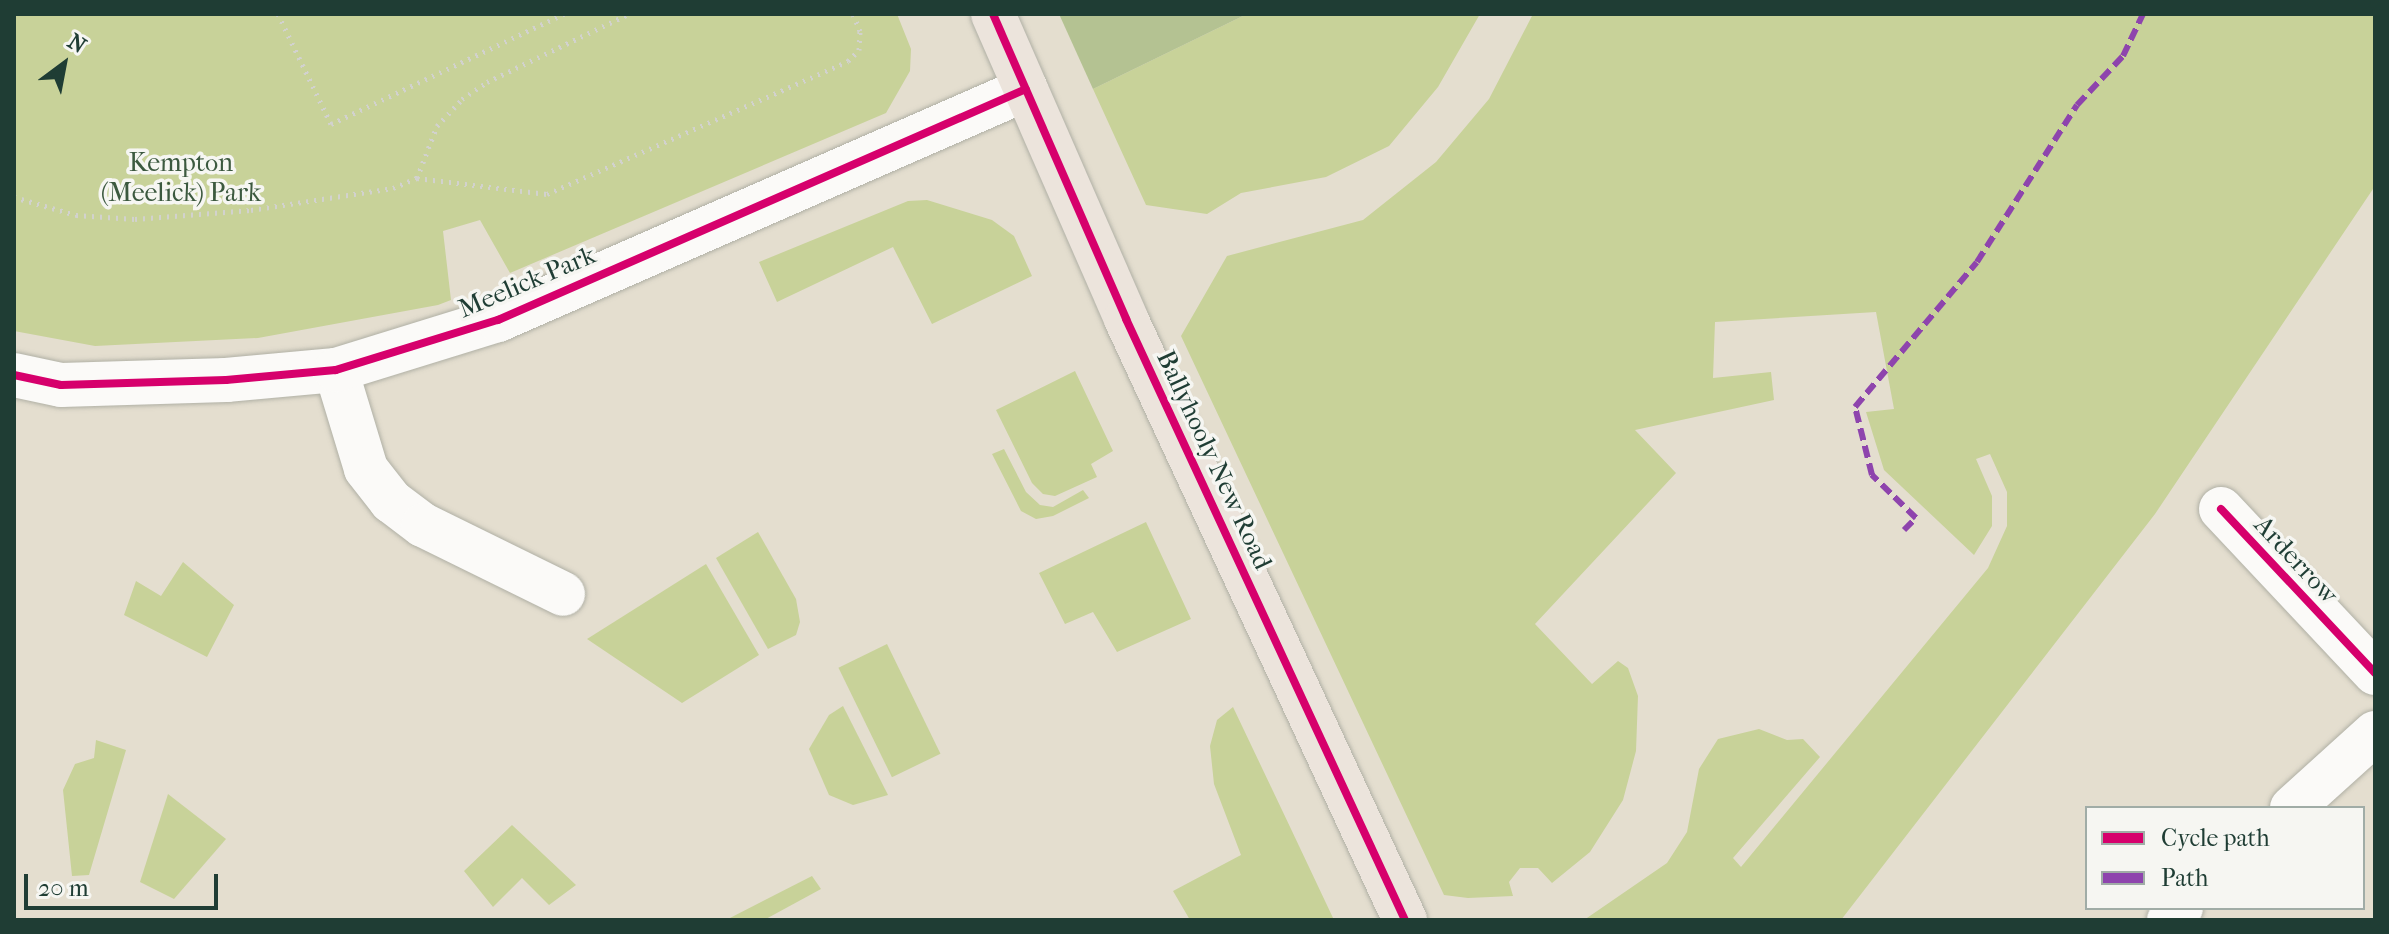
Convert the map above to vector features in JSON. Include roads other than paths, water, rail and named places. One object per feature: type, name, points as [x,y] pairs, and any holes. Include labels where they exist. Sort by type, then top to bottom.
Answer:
[{"type":"main road","name":"Ballyhooly New Road","points":[[993,14],[1126,319],[1405,920]]},
{"type":"street","name":"Meelick Park","points":[[14,375],[61,385],[226,380],[336,370],[498,320],[1026,89]]},
{"type":"street","points":[[336,370],[366,469],[391,501],[423,525],[563,594]]},
{"type":"street","name":"Arderrow","points":[[2221,509],[2375,673]]},
{"type":"street","points":[[2294,806],[2375,733]]},
{"type":"park label","name":"Kempton (Meelick) Park","points":[[181,178]]}]
